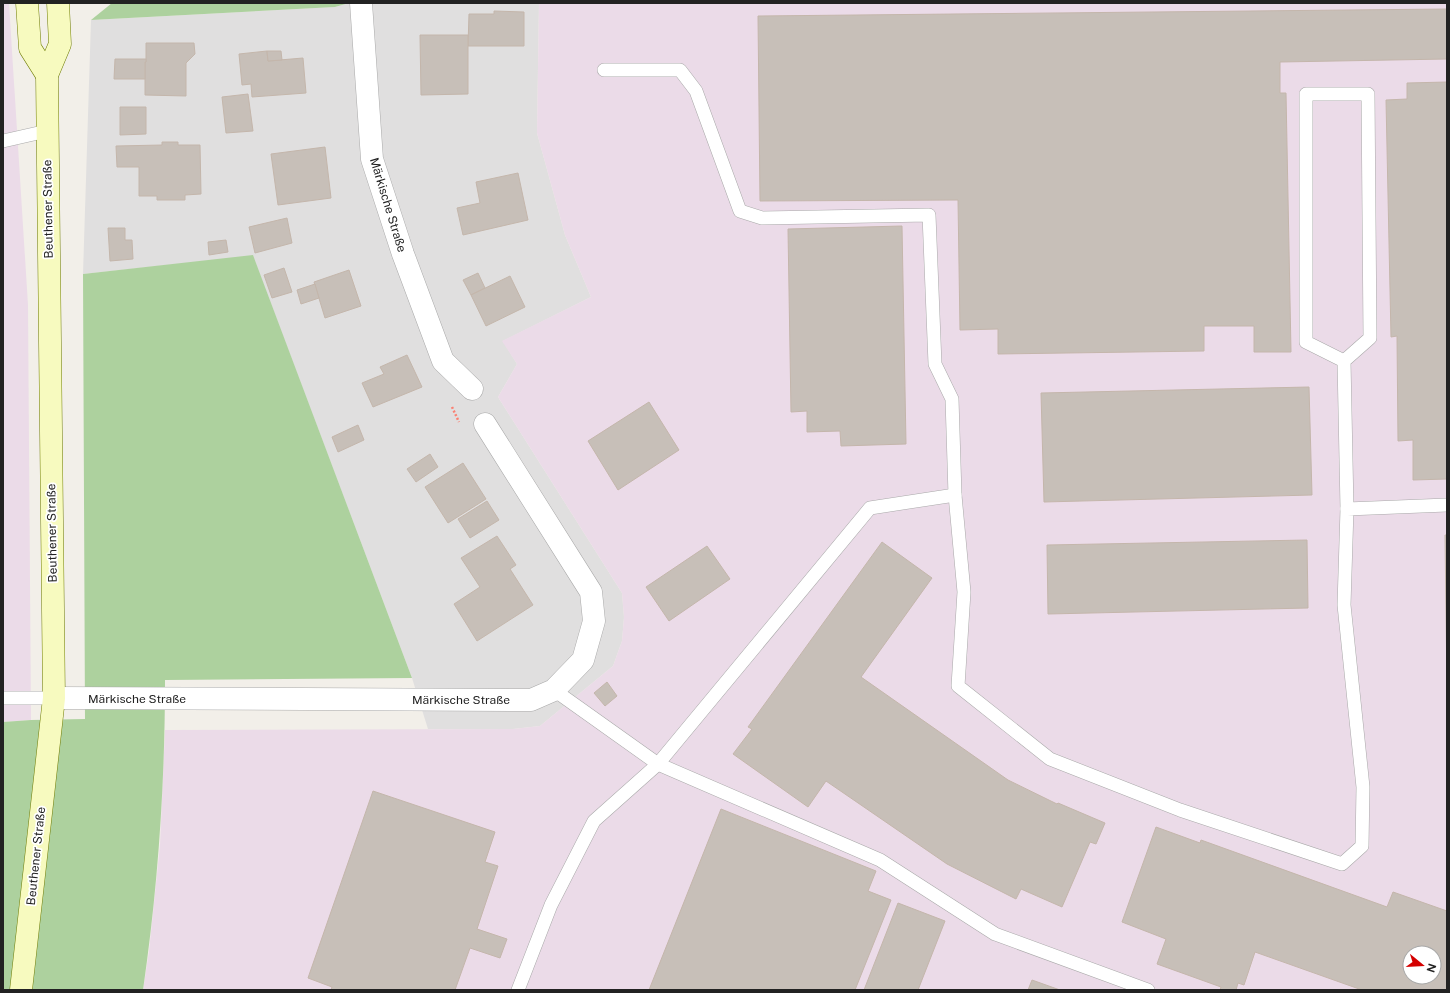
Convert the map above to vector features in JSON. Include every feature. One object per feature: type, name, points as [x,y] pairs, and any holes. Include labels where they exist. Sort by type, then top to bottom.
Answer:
[{"type":"street","name":"Beuthener Straße","points":[[27,3],[30,48],[46,75]]},
{"type":"street","name":"Beuthener Straße","points":[[21,990],[54,698],[46,75],[60,44],[58,3]]},
{"type":"street","name":"Märkische Straße","points":[[361,3],[372,159],[403,254],[443,361],[472,389]]},
{"type":"street","name":"Märkische Straße","points":[[54,698],[530,700],[554,690],[583,660],[594,621],[591,592],[485,424]]},
{"type":"lane","points":[[604,70],[680,70],[696,91],[740,211],[762,218],[929,215],[935,364],[952,399],[956,495],[964,592],[958,686],[1050,759],[1180,810],[1342,864],[1362,846],[1363,787],[1344,605],[1347,509],[1344,361],[1370,338],[1368,94],[1306,94],[1306,342],[1344,361]]},
{"type":"lane","points":[[3,141],[47,131]]},
{"type":"lane","points":[[518,990],[551,905],[594,821],[658,764],[870,508],[956,495]]},
{"type":"lane","points":[[1347,509],[1447,505]]},
{"type":"lane","points":[[554,690],[658,764],[880,860],[995,934],[1148,990]]},
{"type":"lane","points":[[3,698],[54,698]]},
{"type":"shaded area","points":[[3,3],[9,3],[28,305],[31,720],[3,722]]},
{"type":"shaded area","points":[[349,3],[539,3],[537,133],[565,235],[591,297],[503,341],[517,364],[498,397],[622,593],[624,617],[622,641],[613,666],[540,726],[513,729],[428,729],[412,678],[253,256],[83,274],[91,20],[335,7]]},
{"type":"shaded area","points":[[539,3],[1447,3],[1447,990],[143,990],[149,951],[160,845],[165,730],[513,729],[540,726],[613,666],[622,641],[624,617],[622,593],[498,397],[517,364],[502,341],[591,297],[565,235],[537,133]]},
{"type":"green space","points":[[112,3],[349,3],[335,7],[91,20]]},
{"type":"green space","points":[[253,255],[412,678],[165,680],[164,758],[160,835],[153,913],[143,990],[3,990],[3,722],[85,719],[83,274]]},
{"type":"building","points":[[1447,9],[1447,59],[1280,62],[1280,93],[1286,93],[1291,352],[1254,352],[1254,326],[1204,326],[1204,351],[998,354],[998,329],[960,330],[958,200],[760,201],[758,16]]},
{"type":"building","points":[[494,11],[524,12],[524,46],[468,46],[469,14],[494,14]]},
{"type":"building","points":[[420,35],[468,35],[468,94],[421,95]]},
{"type":"building","points":[[146,43],[194,43],[195,54],[186,63],[186,96],[145,95]]},
{"type":"building","points":[[267,51],[268,61],[303,58],[306,93],[252,97],[251,84],[242,85],[239,54]]},
{"type":"building","points":[[267,51],[281,51],[282,60],[268,61]]},
{"type":"building","points":[[115,59],[146,59],[145,79],[114,79]]},
{"type":"building","points":[[1447,82],[1447,479],[1413,480],[1413,440],[1398,441],[1397,336],[1391,337],[1386,100],[1407,99],[1407,83]]},
{"type":"building","points":[[248,94],[253,131],[226,133],[222,97]]},
{"type":"building","points":[[120,107],[146,107],[146,134],[120,135]]},
{"type":"building","points":[[162,142],[178,142],[178,145],[200,145],[201,194],[185,195],[185,200],[157,200],[157,196],[139,196],[139,167],[117,167],[116,146],[162,145]]},
{"type":"building","points":[[325,147],[331,198],[278,205],[271,154]]},
{"type":"building","points":[[518,173],[528,220],[463,235],[457,208],[480,203],[476,182]]},
{"type":"building","points":[[287,218],[292,243],[255,253],[249,227]]},
{"type":"building","points":[[902,226],[906,444],[841,446],[840,431],[807,432],[807,411],[791,412],[788,229]]},
{"type":"building","points":[[108,228],[125,228],[125,240],[132,240],[133,259],[110,261]]},
{"type":"building","points":[[226,240],[228,252],[209,255],[208,242]]},
{"type":"building","points":[[284,268],[292,292],[272,298],[264,275]]},
{"type":"building","points":[[349,270],[361,306],[325,318],[314,282]]},
{"type":"building","points":[[478,273],[485,288],[471,295],[463,280]]},
{"type":"building","points":[[510,276],[525,307],[486,326],[471,295]]},
{"type":"building","points":[[315,284],[319,298],[301,304],[297,290]]},
{"type":"building","points":[[407,355],[422,387],[373,407],[362,383],[384,374],[380,367]]},
{"type":"building","points":[[1309,387],[1312,495],[1044,502],[1041,393]]},
{"type":"building","points":[[649,402],[679,450],[618,490],[588,441]]},
{"type":"building","points":[[358,425],[364,440],[338,452],[332,437]]},
{"type":"building","points":[[430,454],[438,467],[416,482],[407,469]]},
{"type":"building","points":[[463,463],[486,499],[448,523],[425,487]]},
{"type":"building","points":[[487,501],[499,520],[470,538],[458,519]]},
{"type":"building","points":[[1445,535],[1447,535],[1447,689]]},
{"type":"building","points":[[497,536],[516,565],[510,569],[533,605],[477,641],[454,604],[480,587],[461,558]]},
{"type":"building","points":[[1307,540],[1308,608],[1048,614],[1047,545]]},
{"type":"building","points":[[882,542],[932,578],[861,677],[1008,780],[1057,804],[1058,803],[1105,823],[1096,844],[1090,842],[1062,907],[1021,889],[1016,899],[947,864],[826,781],[808,807],[733,754],[752,729],[748,727]]},
{"type":"building","points":[[707,546],[730,579],[669,621],[646,587]]},
{"type":"building","points":[[607,682],[617,696],[605,706],[594,693]]},
{"type":"building","points":[[373,791],[495,832],[485,862],[498,866],[477,929],[507,939],[500,958],[470,948],[455,990],[331,990],[332,987],[308,978]]},
{"type":"building","points":[[721,809],[876,871],[868,891],[891,900],[855,990],[649,990]]},
{"type":"building","points":[[1156,827],[1200,843],[1201,840],[1387,907],[1393,892],[1447,911],[1447,990],[1362,990],[1255,952],[1244,985],[1238,983],[1236,990],[1220,990],[1221,987],[1157,964],[1166,939],[1122,922]]},
{"type":"building","points":[[898,903],[945,921],[918,990],[864,990]]},
{"type":"building","points":[[1032,980],[1060,990],[1028,990]]}]
